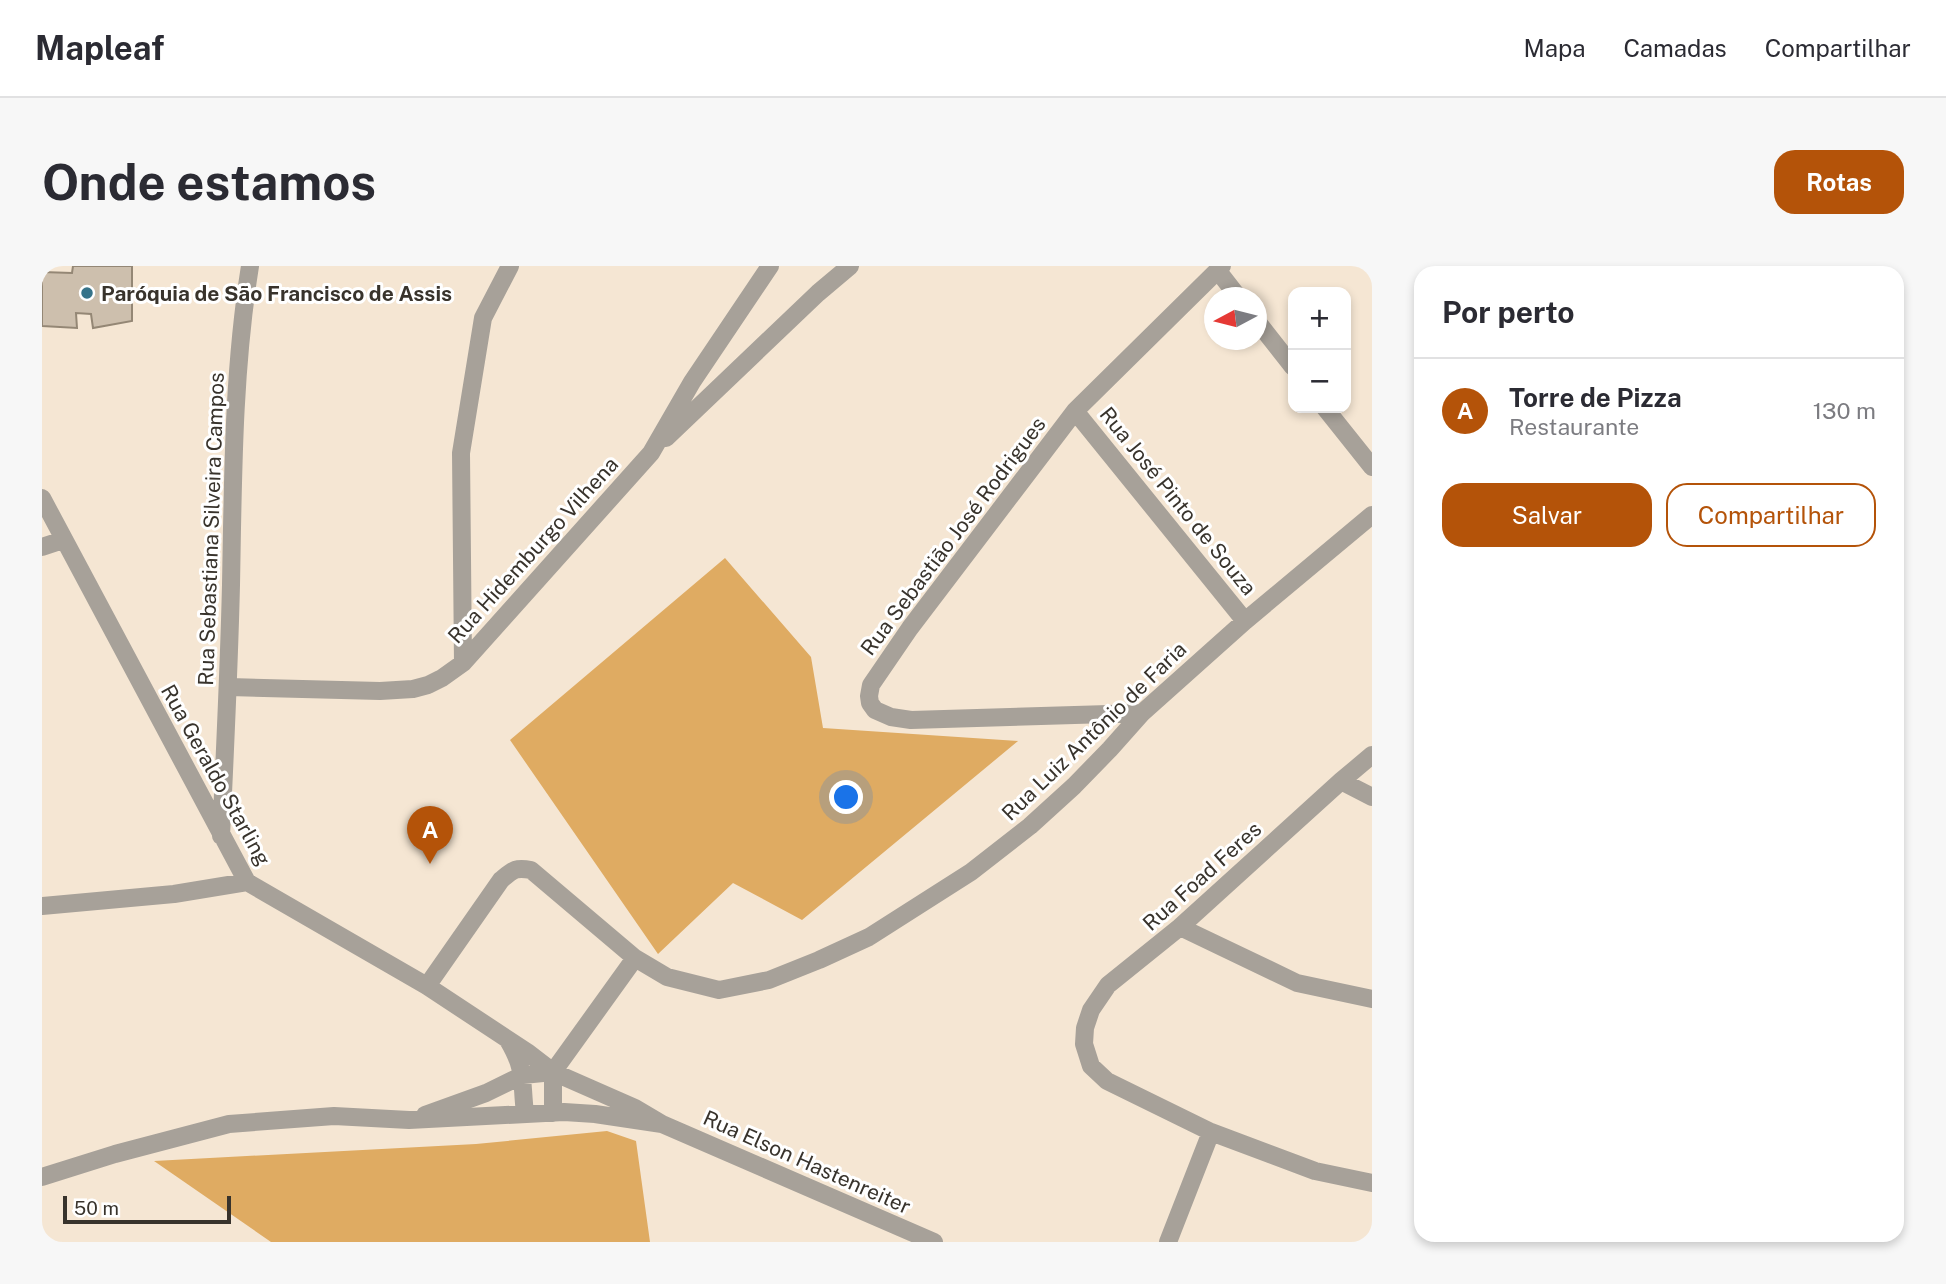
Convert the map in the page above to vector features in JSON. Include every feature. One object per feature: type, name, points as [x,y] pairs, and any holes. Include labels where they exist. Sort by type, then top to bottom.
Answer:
[{"type":"street","name":"Rua Sebastiana Silveira Campos","points":[[221,835],[229,687],[235,399],[250,266]]},
{"type":"street","points":[[463,663],[461,453],[484,318],[510,266]]},
{"type":"street","name":"Rua Hidemburgo Vilhena","points":[[229,687],[380,691],[413,689],[442,678],[463,663],[651,453],[692,382],[770,266]]},
{"type":"street","points":[[651,453],[818,293],[850,266]]},
{"type":"street","points":[[1220,268],[1232,287]]},
{"type":"street","name":"Rua Sebastião José Rodrigues","points":[[1142,713],[911,720],[891,717],[875,710],[870,703],[871,685],[909,628],[1075,411],[1220,268]]},
{"type":"street","points":[[1267,334],[1288,361]]},
{"type":"street","name":"Rua José Pinto de Souza","points":[[1075,411],[1245,621]]},
{"type":"street","points":[[1329,413],[1372,467]]},
{"type":"street","name":"Rua Geraldo Starling","points":[[42,498],[247,882],[427,986],[506,1037],[553,1072],[635,1108],[662,1124]]},
{"type":"street","name":"Rua Luiz Antônio de Faria","points":[[427,986],[501,880],[512,870],[521,869],[531,870],[635,958],[667,977],[719,990],[769,980],[869,937],[971,872],[1030,826],[1074,786],[1142,713],[1245,621],[1372,515]]},
{"type":"street","points":[[42,547],[63,540]]},
{"type":"street","name":"Rua Foad Feres","points":[[1211,1132],[1107,1081],[1091,1066],[1084,1044],[1085,1028],[1091,1010],[1108,985],[1180,928],[1372,755]]},
{"type":"street","points":[[1341,781],[1372,797]]},
{"type":"street","points":[[42,906],[174,894],[247,882]]},
{"type":"street","points":[[1180,928],[1297,984],[1372,999]]},
{"type":"street","points":[[553,1113],[553,1072],[635,958]]},
{"type":"street","points":[[506,1037],[518,1057],[523,1075],[525,1113]]},
{"type":"street","points":[[409,1120],[486,1093],[523,1075],[553,1072]]},
{"type":"street","points":[[42,1177],[115,1154],[229,1124],[334,1116],[409,1120],[553,1113],[596,1114],[662,1124]]},
{"type":"street","name":"Rua Elson Hastenreiter","points":[[662,1124],[934,1242]]},
{"type":"street","points":[[1168,1242],[1211,1132],[1315,1171],[1372,1183]]},
{"type":"shaded area","points":[[725,558],[811,657],[823,728],[1018,741],[802,920],[733,883],[658,954],[510,740]]},
{"type":"shaded area","points":[[607,1131],[636,1141],[650,1242],[271,1242],[154,1161],[476,1144]]},
{"type":"building","name":"Paróquia de São Francisco de Assis","points":[[73,266],[132,266],[132,321],[93,328],[91,314],[76,313],[77,328],[42,326],[42,272],[72,273]]},
{"type":"place","name":"Paróquia de São Francisco de Assis","points":[[87,293]]},
{"type":"place","name":"Torre de Pizza","points":[[430,864]]}]
